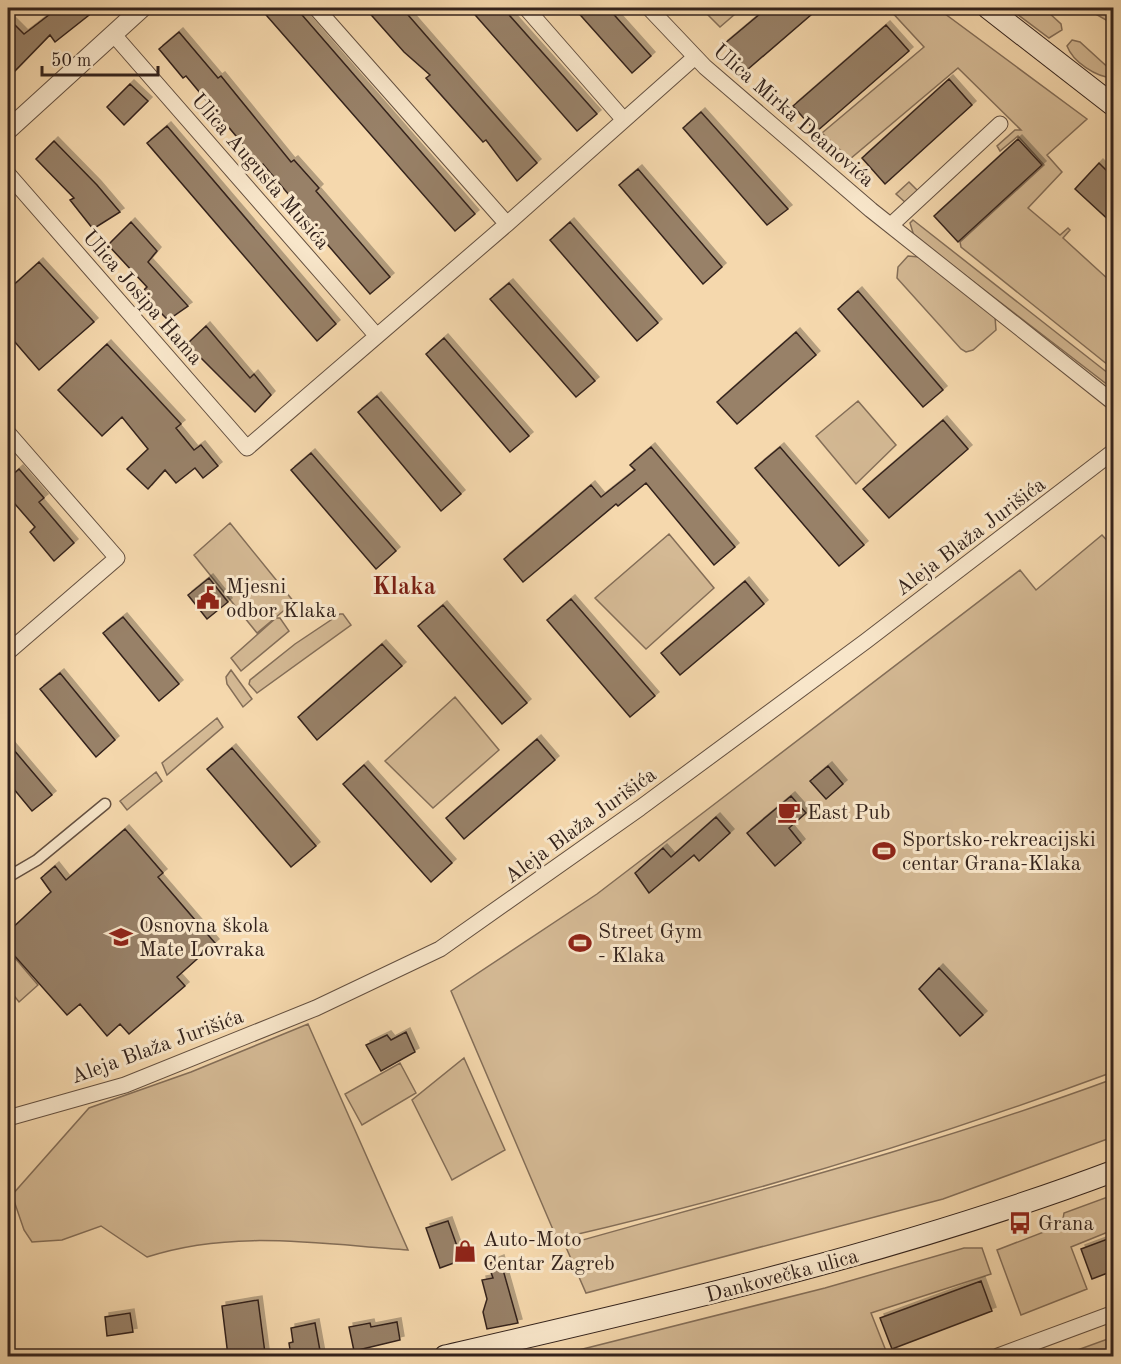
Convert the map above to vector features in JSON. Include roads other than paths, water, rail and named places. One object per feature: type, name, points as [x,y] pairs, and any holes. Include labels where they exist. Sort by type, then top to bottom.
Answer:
[{"type":"main road","points":[[988,8],[1113,106]]},
{"type":"main road","name":"Dankovečka ulica","points":[[445,1356],[844,1260],[1003,1210],[1113,1171]]},
{"type":"street","points":[[8,130],[142,8]]},
{"type":"street","points":[[316,8],[507,224]]},
{"type":"street","points":[[526,8],[624,120]]},
{"type":"street","name":"Ulica Mirka Deanovića","points":[[649,8],[695,57],[891,225],[1113,403]]},
{"type":"street","name":"Ulica Augusta Musića","points":[[114,35],[376,334]]},
{"type":"street","points":[[376,334],[507,224],[695,57]]},
{"type":"street","points":[[891,225],[1000,124]]},
{"type":"street","name":"Ulica Josipa Hama","points":[[8,174],[247,448],[376,334]]},
{"type":"street","points":[[8,433],[117,558],[8,652]]},
{"type":"street","name":"Aleja Blaža Jurišića","points":[[8,1118],[124,1085],[316,1008],[440,950],[653,799],[866,641],[1113,451]]},
{"type":"street","points":[[8,877],[37,860],[105,804]]},
{"type":"street","points":[[998,1356],[1113,1313]]},
{"type":"place","name":"Mjesni odbor Klaka","points":[[208,598]]},
{"type":"place","name":"East Pub","points":[[789,812]]},
{"type":"place","name":"Sportsko-rekreacijski centar Grana-Klaka","points":[[884,851]]},
{"type":"place","name":"Osnovna škola Mate Lovraka","points":[[121,937]]},
{"type":"place","name":"Street Gym - Klaka","points":[[580,943]]},
{"type":"place","name":"Grana","points":[[1020,1223]]},
{"type":"place","name":"Auto-Moto Centar Zagreb","points":[[465,1251]]},
{"type":"district","name":"Klaka","points":[[404,586]]}]
